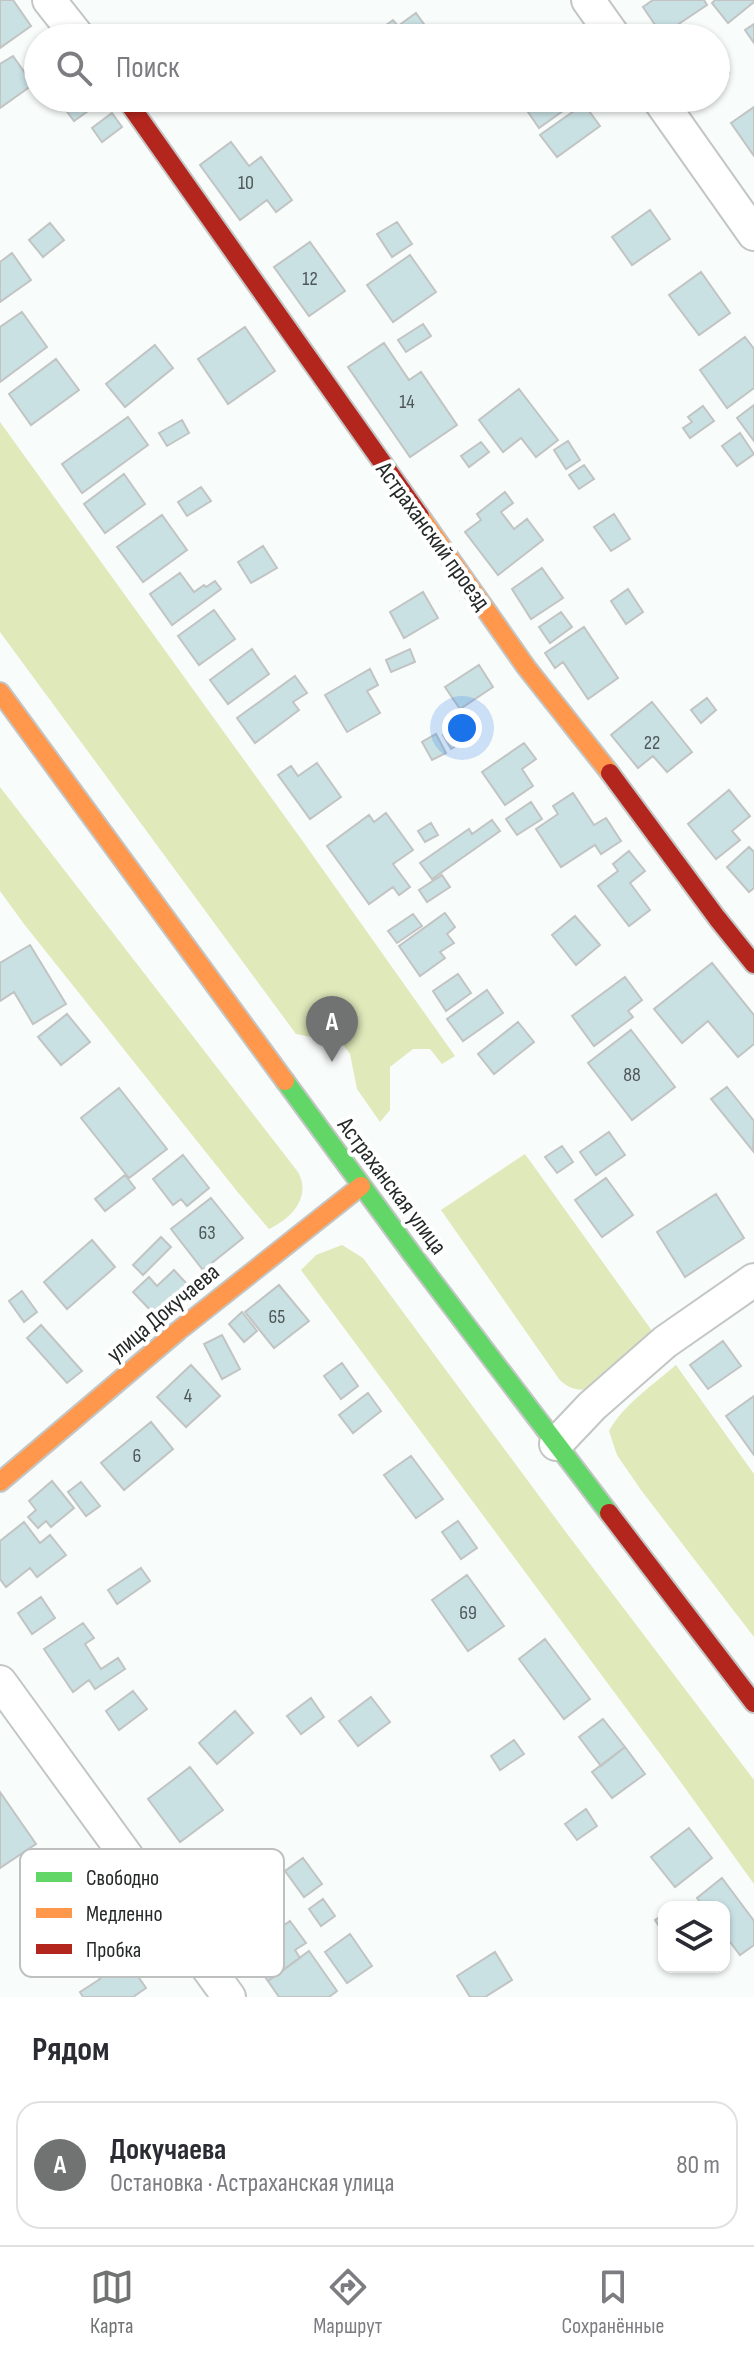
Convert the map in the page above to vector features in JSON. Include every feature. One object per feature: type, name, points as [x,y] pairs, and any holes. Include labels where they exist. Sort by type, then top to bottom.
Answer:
[{"type":"street","points":[[49,0],[68,24]]},
{"type":"street","points":[[588,0],[605,24]]},
{"type":"street","name":"Астраханский проезд","points":[[135,112],[526,667],[624,790],[754,964]]},
{"type":"street","points":[[668,112],[754,234]]},
{"type":"street","name":"Астраханская улица","points":[[0,692],[361,1186],[754,1703]]},
{"type":"street","name":"улица Докучаева","points":[[0,1482],[188,1321],[361,1186]]},
{"type":"street","points":[[556,1444],[592,1406],[665,1342],[754,1280]]},
{"type":"street","points":[[0,1682],[121,1849]]},
{"type":"street","points":[[214,1977],[229,1997]]},
{"type":"green space","points":[[0,422],[455,1056],[442,1064],[430,1049],[413,1049],[390,1067],[390,1110],[380,1122],[357,1089],[350,1054],[342,1043],[296,1034],[0,632]]},
{"type":"green space","points":[[0,787],[298,1172],[302,1181],[301,1198],[292,1213],[277,1225],[269,1229],[236,1190],[0,891]]},
{"type":"green space","points":[[525,1154],[655,1335],[623,1368],[597,1386],[584,1390],[571,1388],[559,1379],[441,1210]]},
{"type":"green space","points":[[342,1245],[363,1258],[754,1780],[754,1884],[301,1270],[316,1255]]},
{"type":"green space","points":[[676,1365],[754,1474],[754,1637],[641,1490],[617,1455],[609,1431],[631,1404]]},
{"type":"building","points":[[0,0],[13,0],[30,24],[24,24],[24,31],[0,48]]},
{"type":"building","points":[[653,0],[704,0],[707,5],[678,24],[655,24],[643,7]]},
{"type":"building","points":[[715,0],[754,2],[728,23],[712,3]]},
{"type":"building","points":[[416,13],[424,24],[401,24]]},
{"type":"building","points":[[754,24],[754,43],[745,30]]},
{"type":"building","points":[[13,56],[24,72],[24,91],[0,108],[0,64]]},
{"type":"building","points":[[754,107],[754,156],[731,123]]},
{"type":"building","points":[[67,112],[86,112],[74,121]]},
{"type":"building","points":[[528,112],[561,112],[539,128]]},
{"type":"building","points":[[573,112],[590,112],[600,126],[557,157],[540,135]]},
{"type":"building","points":[[112,113],[122,127],[102,142],[92,128]]},
{"type":"building","points":[[231,142],[249,166],[261,157],[292,200],[276,212],[267,200],[240,220],[200,165]]},
{"type":"building","points":[[650,210],[670,239],[632,265],[612,237]]},
{"type":"building","points":[[397,222],[412,244],[392,257],[377,234]]},
{"type":"building","points":[[50,223],[64,240],[43,257],[29,240]]},
{"type":"building","points":[[310,242],[345,291],[309,316],[274,267]]},
{"type":"building","points":[[12,253],[31,280],[0,302],[0,262]]},
{"type":"building","points":[[410,255],[436,292],[393,322],[367,285]]},
{"type":"building","points":[[701,272],[730,313],[699,335],[669,295]]},
{"type":"building","points":[[22,312],[47,347],[0,382],[0,327]]},
{"type":"building","points":[[423,324],[431,336],[406,352],[398,340]]},
{"type":"building","points":[[245,327],[275,371],[228,404],[198,359]]},
{"type":"building","points":[[745,337],[754,349],[754,388],[727,408],[700,370]]},
{"type":"building","points":[[384,343],[409,380],[421,372],[457,425],[410,457],[348,367]]},
{"type":"building","points":[[155,345],[173,368],[125,407],[106,384]]},
{"type":"building","points":[[56,359],[79,390],[31,425],[9,394]]},
{"type":"building","points":[[519,389],[558,440],[536,457],[521,438],[503,452],[479,420]]},
{"type":"building","points":[[754,405],[754,441],[737,418]]},
{"type":"building","points":[[703,406],[714,421],[690,438],[683,428],[692,422],[688,417]]},
{"type":"building","points":[[128,417],[148,445],[82,493],[62,464]]},
{"type":"building","points":[[182,420],[189,433],[167,446],[159,433]]},
{"type":"building","points":[[740,433],[754,454],[737,466],[722,446]]},
{"type":"building","points":[[568,441],[580,460],[566,469],[554,450]]},
{"type":"building","points":[[481,442],[489,452],[469,467],[461,456]]},
{"type":"building","points":[[584,465],[594,479],[579,489],[569,475]]},
{"type":"building","points":[[124,474],[145,504],[105,533],[84,504]]},
{"type":"building","points":[[201,487],[211,501],[187,516],[178,502]]},
{"type":"building","points":[[505,492],[513,503],[501,512],[514,529],[527,519],[543,540],[498,575],[465,532],[481,520],[477,514]]},
{"type":"building","points":[[614,514],[630,539],[611,551],[594,527]]},
{"type":"building","points":[[162,515],[187,550],[143,582],[117,547]]},
{"type":"building","points":[[263,546],[277,568],[251,583],[238,562]]},
{"type":"building","points":[[542,568],[563,598],[531,619],[512,589]]},
{"type":"building","points":[[180,573],[194,592],[215,581],[221,589],[172,625],[150,594]]},
{"type":"building","points":[[628,589],[643,612],[626,624],[611,601]]},
{"type":"building","points":[[423,592],[438,618],[404,638],[390,612]]},
{"type":"building","points":[[214,610],[235,639],[199,665],[178,636]]},
{"type":"building","points":[[561,612],[572,627],[550,643],[539,627]]},
{"type":"building","points":[[584,627],[618,678],[588,699],[563,662],[555,668],[545,653]]},
{"type":"building","points":[[252,649],[269,674],[228,704],[210,680]]},
{"type":"building","points":[[410,649],[415,662],[391,672],[386,660]]},
{"type":"building","points":[[479,665],[493,687],[460,709],[445,687]]},
{"type":"building","points":[[370,669],[378,685],[367,691],[380,713],[347,732],[325,695]]},
{"type":"building","points":[[295,676],[307,693],[293,702],[299,710],[255,743],[237,718]]},
{"type":"building","points":[[707,698],[716,710],[701,723],[691,710]]},
{"type":"building","points":[[652,702],[692,752],[667,772],[653,756],[638,768],[611,735]]},
{"type":"building","points":[[464,723],[472,737],[451,749],[443,735]]},
{"type":"building","points":[[436,734],[446,753],[432,760],[422,742]]},
{"type":"building","points":[[524,743],[536,759],[522,769],[533,786],[505,805],[482,772]]},
{"type":"building","points":[[317,763],[341,797],[310,819],[278,775],[291,766],[298,776]]},
{"type":"building","points":[[729,790],[750,816],[732,831],[740,840],[716,859],[688,824]]},
{"type":"building","points":[[573,793],[594,825],[606,818],[621,841],[601,854],[595,845],[561,867],[536,829],[558,814],[553,806]]},
{"type":"building","points":[[531,802],[542,819],[517,835],[506,819]]},
{"type":"building","points":[[386,813],[413,850],[393,864],[410,887],[399,895],[393,887],[369,904],[327,846],[369,815],[374,822]]},
{"type":"building","points":[[492,820],[500,831],[432,879],[420,863],[469,829],[472,834]]},
{"type":"building","points":[[431,823],[438,835],[425,842],[418,831]]},
{"type":"building","points":[[749,847],[754,852],[754,888],[749,892],[727,867]]},
{"type":"building","points":[[629,851],[645,871],[630,883],[650,910],[629,926],[598,886],[618,871],[613,864]]},
{"type":"building","points":[[442,875],[450,887],[427,902],[419,890]]},
{"type":"building","points":[[445,913],[455,927],[447,934],[454,943],[440,952],[445,958],[420,976],[399,946]]},
{"type":"building","points":[[413,914],[422,926],[397,943],[388,931]]},
{"type":"building","points":[[575,916],[600,945],[576,965],[552,935]]},
{"type":"building","points":[[30,945],[66,1004],[33,1024],[14,992],[0,1001],[0,963]]},
{"type":"building","points":[[712,963],[754,1015],[754,1044],[738,1057],[708,1021],[682,1043],[654,1009]]},
{"type":"building","points":[[458,974],[471,993],[446,1011],[433,991]]},
{"type":"building","points":[[625,977],[642,1000],[628,1011],[633,1017],[594,1046],[572,1016]]},
{"type":"building","points":[[487,990],[503,1013],[463,1041],[447,1019]]},
{"type":"building","points":[[67,1014],[90,1042],[61,1065],[38,1037]]},
{"type":"building","points":[[518,1022],[534,1042],[494,1074],[478,1054]]},
{"type":"building","points":[[631,1030],[675,1087],[632,1120],[588,1063]]},
{"type":"building","points":[[727,1087],[754,1121],[753,1151],[711,1099]]},
{"type":"building","points":[[119,1088],[167,1149],[129,1178],[81,1118]]},
{"type":"building","points":[[609,1132],[625,1155],[596,1175],[580,1152]]},
{"type":"building","points":[[562,1146],[573,1162],[557,1173],[545,1157]]},
{"type":"building","points":[[183,1155],[209,1188],[187,1206],[181,1199],[173,1205],[153,1179]]},
{"type":"building","points":[[125,1175],[135,1188],[105,1211],[95,1199]]},
{"type":"building","points":[[606,1178],[633,1215],[602,1237],[575,1200]]},
{"type":"building","points":[[716,1194],[744,1238],[685,1277],[657,1232]]},
{"type":"building","points":[[211,1198],[243,1238],[203,1270],[171,1229]]},
{"type":"building","points":[[161,1237],[171,1247],[143,1275],[133,1265]]},
{"type":"building","points":[[92,1240],[115,1267],[67,1309],[44,1282]]},
{"type":"building","points":[[174,1270],[187,1284],[154,1314],[133,1292],[149,1277],[157,1286]]},
{"type":"building","points":[[279,1285],[309,1321],[274,1348],[245,1312]]},
{"type":"building","points":[[22,1291],[37,1312],[24,1322],[9,1301]]},
{"type":"building","points":[[242,1312],[257,1331],[244,1342],[229,1324]]},
{"type":"building","points":[[41,1325],[82,1371],[67,1383],[27,1338]]},
{"type":"building","points":[[222,1335],[240,1369],[222,1379],[204,1344]]},
{"type":"building","points":[[723,1341],[741,1366],[708,1389],[690,1365]]},
{"type":"building","points":[[342,1363],[358,1386],[341,1399],[324,1376]]},
{"type":"building","points":[[191,1365],[220,1396],[186,1427],[157,1397]]},
{"type":"building","points":[[368,1393],[381,1411],[353,1433],[339,1415]]},
{"type":"building","points":[[754,1396],[754,1455],[726,1416]]},
{"type":"building","points":[[151,1422],[173,1449],[124,1490],[101,1463]]},
{"type":"building","points":[[411,1456],[443,1499],[416,1518],[384,1475]]},
{"type":"building","points":[[52,1481],[74,1508],[51,1527],[46,1521],[38,1528],[28,1517],[36,1510],[29,1501]]},
{"type":"building","points":[[81,1482],[100,1506],[86,1516],[68,1492]]},
{"type":"building","points":[[458,1521],[477,1548],[461,1559],[442,1532]]},
{"type":"building","points":[[24,1522],[40,1543],[50,1535],[66,1555],[37,1577],[30,1568],[6,1587],[0,1579],[0,1541]]},
{"type":"building","points":[[141,1568],[150,1581],[117,1604],[108,1590]]},
{"type":"building","points":[[467,1575],[504,1626],[468,1651],[432,1600]]},
{"type":"building","points":[[41,1597],[55,1618],[32,1634],[18,1613]]},
{"type":"building","points":[[83,1623],[94,1638],[85,1644],[101,1669],[118,1658],[125,1669],[95,1689],[89,1680],[73,1692],[44,1649]]},
{"type":"building","points":[[545,1639],[590,1699],[564,1719],[519,1659]]},
{"type":"building","points":[[133,1691],[147,1709],[119,1730],[106,1711]]},
{"type":"building","points":[[371,1697],[390,1722],[358,1746],[339,1721]]},
{"type":"building","points":[[311,1698],[324,1717],[301,1734],[287,1716]]},
{"type":"building","points":[[235,1711],[253,1733],[217,1764],[199,1743]]},
{"type":"building","points":[[603,1719],[625,1747],[601,1766],[579,1737]]},
{"type":"building","points":[[514,1740],[524,1754],[500,1770],[491,1756]]},
{"type":"building","points":[[625,1747],[645,1774],[612,1798],[592,1772]]},
{"type":"building","points":[[190,1767],[223,1810],[180,1842],[148,1799]]},
{"type":"building","points":[[0,1792],[36,1844],[28,1849],[20,1849],[20,1855],[0,1868]]},
{"type":"building","points":[[586,1809],[597,1826],[577,1840],[565,1824]]},
{"type":"building","points":[[689,1828],[712,1858],[675,1887],[651,1857]]},
{"type":"building","points":[[303,1858],[322,1884],[304,1897],[285,1871]]},
{"type":"building","points":[[722,1878],[754,1921],[754,1945],[740,1955],[730,1942],[730,1901],[699,1901],[697,1898]]},
{"type":"building","points":[[323,1899],[335,1916],[321,1926],[309,1909]]},
{"type":"building","points":[[290,1921],[306,1943],[295,1950],[300,1958],[284,1970],[284,1925]]},
{"type":"building","points":[[350,1934],[372,1966],[347,1983],[325,1952]]},
{"type":"building","points":[[309,1951],[337,1991],[329,1997],[279,1997],[268,1981],[273,1977],[284,1977],[284,1969]]},
{"type":"building","points":[[495,1952],[512,1980],[485,1997],[470,1997],[457,1976]]},
{"type":"building","points":[[99,1977],[138,1977],[146,1988],[133,1997],[83,1997],[80,1992],[100,1979]]},
{"type":"traffic: fast","points":[[285,1081],[609,1513]]},
{"type":"traffic: slow","points":[[420,516],[526,667],[610,773]]},
{"type":"traffic: slow","points":[[0,692],[285,1081]]},
{"type":"traffic: slow","points":[[0,1482],[178,1331],[361,1186]]},
{"type":"traffic: jam","points":[[135,112],[420,516]]},
{"type":"traffic: jam","points":[[610,773],[754,964]]},
{"type":"traffic: jam","points":[[609,1513],[754,1703]]},
{"type":"place","name":"Докучаева","points":[[332,1062]]}]
